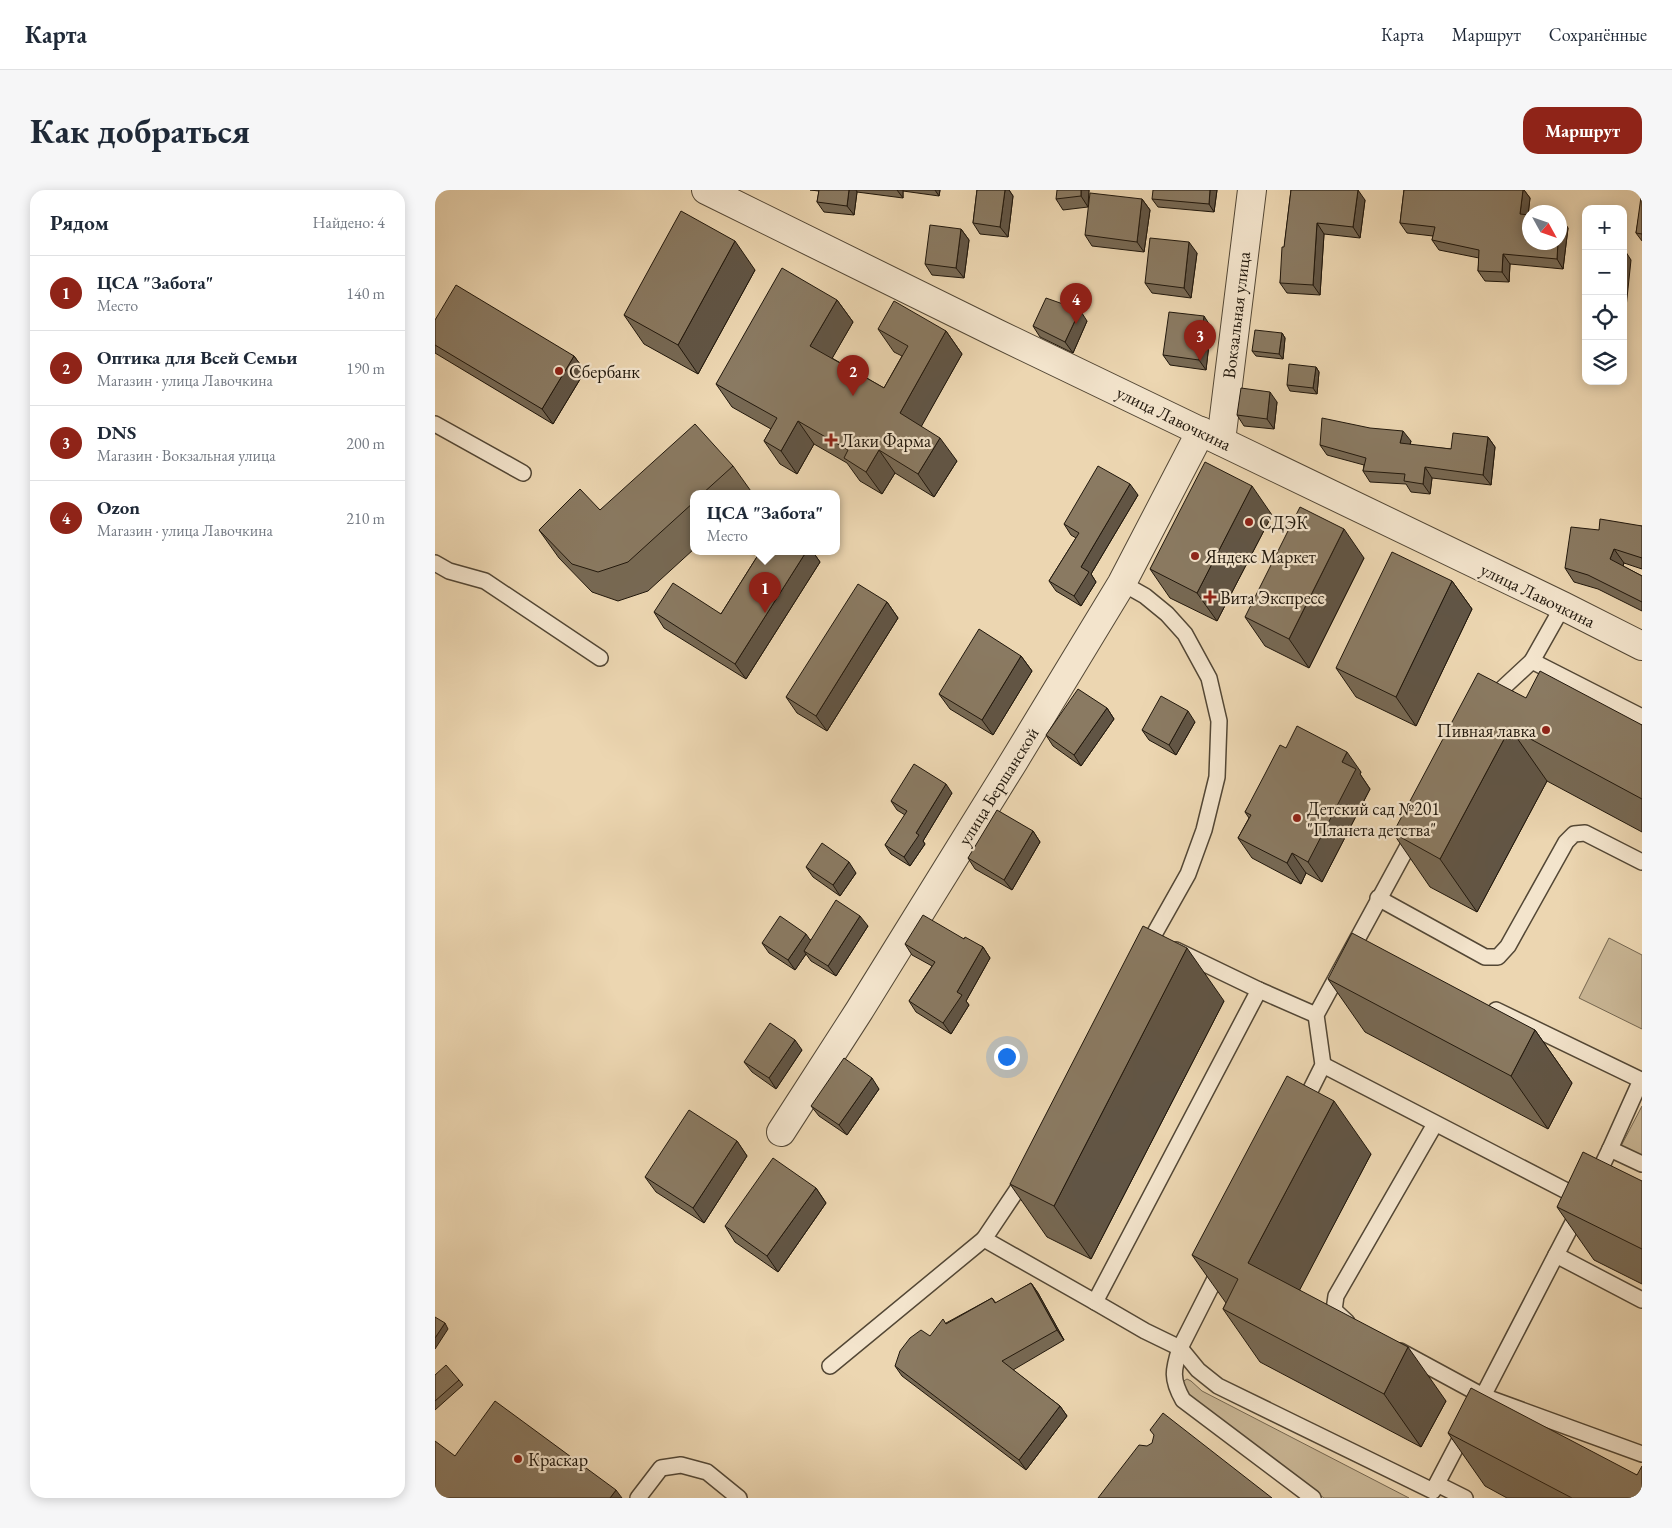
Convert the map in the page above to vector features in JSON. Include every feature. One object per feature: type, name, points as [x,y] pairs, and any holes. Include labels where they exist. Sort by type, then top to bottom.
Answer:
[{"type":"street","name":"улица Лавочкина","points":[[706,190],[1642,646]]},
{"type":"street","name":"Вокзальная улица","points":[[1211,436],[1251,190]]},
{"type":"street","name":"улица Бершанской","points":[[781,1132],[1009,770],[1211,436]]},
{"type":"lane","points":[[435,424],[523,473]]},
{"type":"lane","points":[[435,563],[449,571],[485,580],[600,658]]},
{"type":"lane","points":[[1121,583],[1145,596],[1167,614],[1185,634],[1209,678],[1219,721],[1217,776],[1204,830],[1188,874],[1150,942],[1316,1014]]},
{"type":"lane","points":[[1485,708],[1490,700],[1532,661],[1563,606]]},
{"type":"lane","points":[[1532,661],[1642,717]]},
{"type":"lane","points":[[1297,1118],[1323,1065],[1316,1014],[1422,821]]},
{"type":"lane","points":[[1378,898],[1485,957],[1498,957],[1508,946],[1566,842],[1574,834],[1585,833],[1642,862]]},
{"type":"lane","points":[[1355,942],[1373,950]]},
{"type":"lane","points":[[1095,1302],[1259,990]]},
{"type":"lane","points":[[1433,1491],[1610,1149],[1642,1080],[1480,1002]]},
{"type":"lane","points":[[1323,1065],[1584,1200]]},
{"type":"lane","points":[[1361,1330],[1343,1320],[1334,1310],[1336,1296],[1435,1124]]},
{"type":"lane","points":[[1610,1149],[1642,1164]]},
{"type":"lane","points":[[830,1366],[984,1239],[1037,1162]]},
{"type":"lane","points":[[984,1239],[1180,1348],[1198,1370],[1218,1386],[1433,1491],[1465,1498]]},
{"type":"lane","points":[[1229,1251],[1180,1348],[1173,1370],[1175,1386],[1183,1400],[1313,1498]]},
{"type":"lane","points":[[1556,1255],[1642,1300]]},
{"type":"lane","points":[[1387,1344],[1483,1396],[1642,1454]]},
{"type":"lane","points":[[638,1498],[661,1468],[681,1465],[707,1472],[739,1498]]},
{"type":"shaded area","points":[[1609,938],[1642,955],[1642,1029],[1579,998]]},
{"type":"shaded area","points":[[1642,1106],[1642,1158],[1621,1146]]},
{"type":"shaded area","points":[[1187,1379],[1202,1391],[1409,1498],[1324,1498],[1188,1397],[1182,1382]]},
{"type":"building","points":[[819,190],[849,190],[847,206],[817,202]]},
{"type":"building","points":[[977,190],[1005,190],[1000,227],[973,223]]},
{"type":"building","points":[[1057,190],[1081,190],[1081,196],[1056,199]]},
{"type":"building","points":[[1153,190],[1210,190],[1209,204],[1152,199]]},
{"type":"building","points":[[1291,190],[1358,190],[1353,227],[1317,223],[1313,285],[1280,283],[1282,247],[1284,247]]},
{"type":"building","points":[[1404,190],[1523,190],[1520,214],[1522,214],[1522,250],[1558,250],[1557,259],[1503,254],[1502,272],[1478,271],[1479,250],[1432,240],[1435,227],[1400,223]]},
{"type":"building","points":[[1090,193],[1142,199],[1137,242],[1085,235]]},
{"type":"building","points":[[1642,198],[1642,234],[1636,233]]},
{"type":"building","points":[[681,211],[735,241],[678,345],[624,315]]},
{"type":"building","points":[[930,225],[961,229],[956,268],[925,264]]},
{"type":"building","points":[[1150,238],[1189,242],[1184,288],[1145,283]]},
{"type":"building","points":[[782,268],[837,300],[810,346],[884,388],[908,346],[878,329],[894,301],[946,331],[900,413],[940,438],[918,474],[879,450],[866,472],[844,458],[848,450],[798,421],[781,451],[764,441],[777,418],[716,384]]},
{"type":"building","points":[[456,285],[574,356],[542,409],[435,345],[435,320]]},
{"type":"building","points":[[1046,298],[1080,310],[1065,342],[1033,326]]},
{"type":"building","points":[[1169,312],[1204,316],[1199,360],[1163,355]]},
{"type":"building","points":[[1255,330],[1282,333],[1279,354],[1252,351]]},
{"type":"building","points":[[1289,364],[1316,367],[1313,388],[1287,385]]},
{"type":"building","points":[[1241,388],[1270,392],[1267,419],[1237,415]]},
{"type":"building","points":[[1322,418],[1370,428],[1403,431],[1400,443],[1451,449],[1453,433],[1488,437],[1483,475],[1425,467],[1423,484],[1404,481],[1405,474],[1363,471],[1366,458],[1320,445]]},
{"type":"building","points":[[695,424],[733,466],[706,490],[690,490],[690,506],[628,562],[598,572],[572,564],[539,530],[580,489],[600,510]]},
{"type":"building","points":[[1205,462],[1252,486],[1197,593],[1150,569]]},
{"type":"building","points":[[1098,466],[1130,484],[1081,567],[1089,572],[1074,596],[1049,581],[1079,533],[1064,524]]},
{"type":"building","points":[[1300,507],[1344,529],[1289,639],[1245,617]]},
{"type":"building","points":[[1600,519],[1642,526],[1642,558],[1614,549],[1610,559],[1642,576],[1642,602],[1588,575],[1565,568],[1571,527],[1599,530]]},
{"type":"building","points":[[1392,552],[1452,581],[1396,697],[1336,668]]},
{"type":"building","points":[[758,555],[804,555],[735,664],[654,612],[673,583],[721,614]]},
{"type":"building","points":[[858,584],[887,602],[816,716],[786,697]]},
{"type":"building","points":[[979,629],[1021,656],[982,720],[939,694]]},
{"type":"building","points":[[1540,671],[1642,725],[1642,799],[1510,728],[1440,859],[1393,833],[1478,673],[1526,698]]},
{"type":"building","points":[[1078,689],[1107,708],[1074,755],[1046,735]]},
{"type":"building","points":[[1161,696],[1188,711],[1169,745],[1142,730]]},
{"type":"building","points":[[1297,726],[1347,752],[1342,762],[1356,769],[1308,862],[1292,853],[1287,863],[1238,838],[1251,815],[1245,812],[1280,745],[1286,748]]},
{"type":"building","points":[[914,764],[946,784],[916,833],[919,835],[904,857],[885,845],[907,811],[891,801]]},
{"type":"building","points":[[997,810],[1033,831],[1004,880],[968,858]]},
{"type":"building","points":[[822,843],[849,862],[833,885],[806,867]]},
{"type":"building","points":[[836,900],[860,916],[828,966],[804,951]]},
{"type":"building","points":[[923,915],[964,939],[965,937],[983,947],[957,992],[962,995],[943,1023],[909,1001],[935,962],[905,944]]},
{"type":"building","points":[[780,916],[806,934],[788,960],[762,943]]},
{"type":"building","points":[[1143,926],[1187,948],[1054,1206],[1010,1184]]},
{"type":"building","points":[[1352,933],[1535,1030],[1511,1076],[1328,979]]},
{"type":"building","points":[[770,1023],[795,1040],[769,1078],[744,1062]]},
{"type":"building","points":[[844,1058],[872,1078],[839,1125],[811,1106]]},
{"type":"building","points":[[1287,1076],[1334,1101],[1248,1263],[1408,1347],[1384,1394],[1223,1309],[1238,1279],[1192,1255]]},
{"type":"building","points":[[689,1110],[737,1141],[693,1208],[645,1177]]},
{"type":"building","points":[[1583,1152],[1642,1181],[1642,1249],[1557,1207]]},
{"type":"building","points":[[773,1158],[816,1188],[767,1256],[725,1226]]},
{"type":"building","points":[[1031,1283],[1057,1330],[1002,1361],[1060,1406],[1019,1460],[895,1366],[900,1351],[910,1338],[921,1330],[930,1336],[943,1319],[946,1324],[992,1298],[995,1303]]},
{"type":"building","points":[[435,1317],[445,1323],[435,1338]]},
{"type":"building","points":[[446,1365],[459,1380],[435,1401],[435,1375]]},
{"type":"building","points":[[1471,1388],[1637,1475],[1642,1466],[1642,1498],[1572,1498],[1448,1433]]},
{"type":"building","name":"Краскар","points":[[495,1401],[616,1490],[610,1498],[435,1498],[435,1441],[455,1456]]},
{"type":"building","points":[[1163,1413],[1272,1498],[1098,1498],[1139,1445],[1147,1446],[1152,1443],[1154,1435],[1150,1430]]},
{"type":"place","name":"Ozon","points":[[1076,324]]},
{"type":"place","name":"DNS","points":[[1200,361]]},
{"type":"place","name":"Сбербанк","points":[[559,371]]},
{"type":"place","name":"Оптика для Всей Семьи","points":[[853,396]]},
{"type":"place","name":"Лаки Фарма","points":[[831,440]]},
{"type":"place","name":"СДЭК","points":[[1249,522]]},
{"type":"place","name":"Яндекс Маркет","points":[[1195,556]]},
{"type":"place","name":"Вита Экспресс","points":[[1210,597]]},
{"type":"place","name":"ЦСА \"Забота\"","points":[[765,613]]},
{"type":"place","name":"Пивная лавка","points":[[1546,730]]},
{"type":"place","name":"Детский сад №201 \"Планета детства\"","points":[[1297,818]]},
{"type":"place","name":"Краскар","points":[[518,1459]]}]
